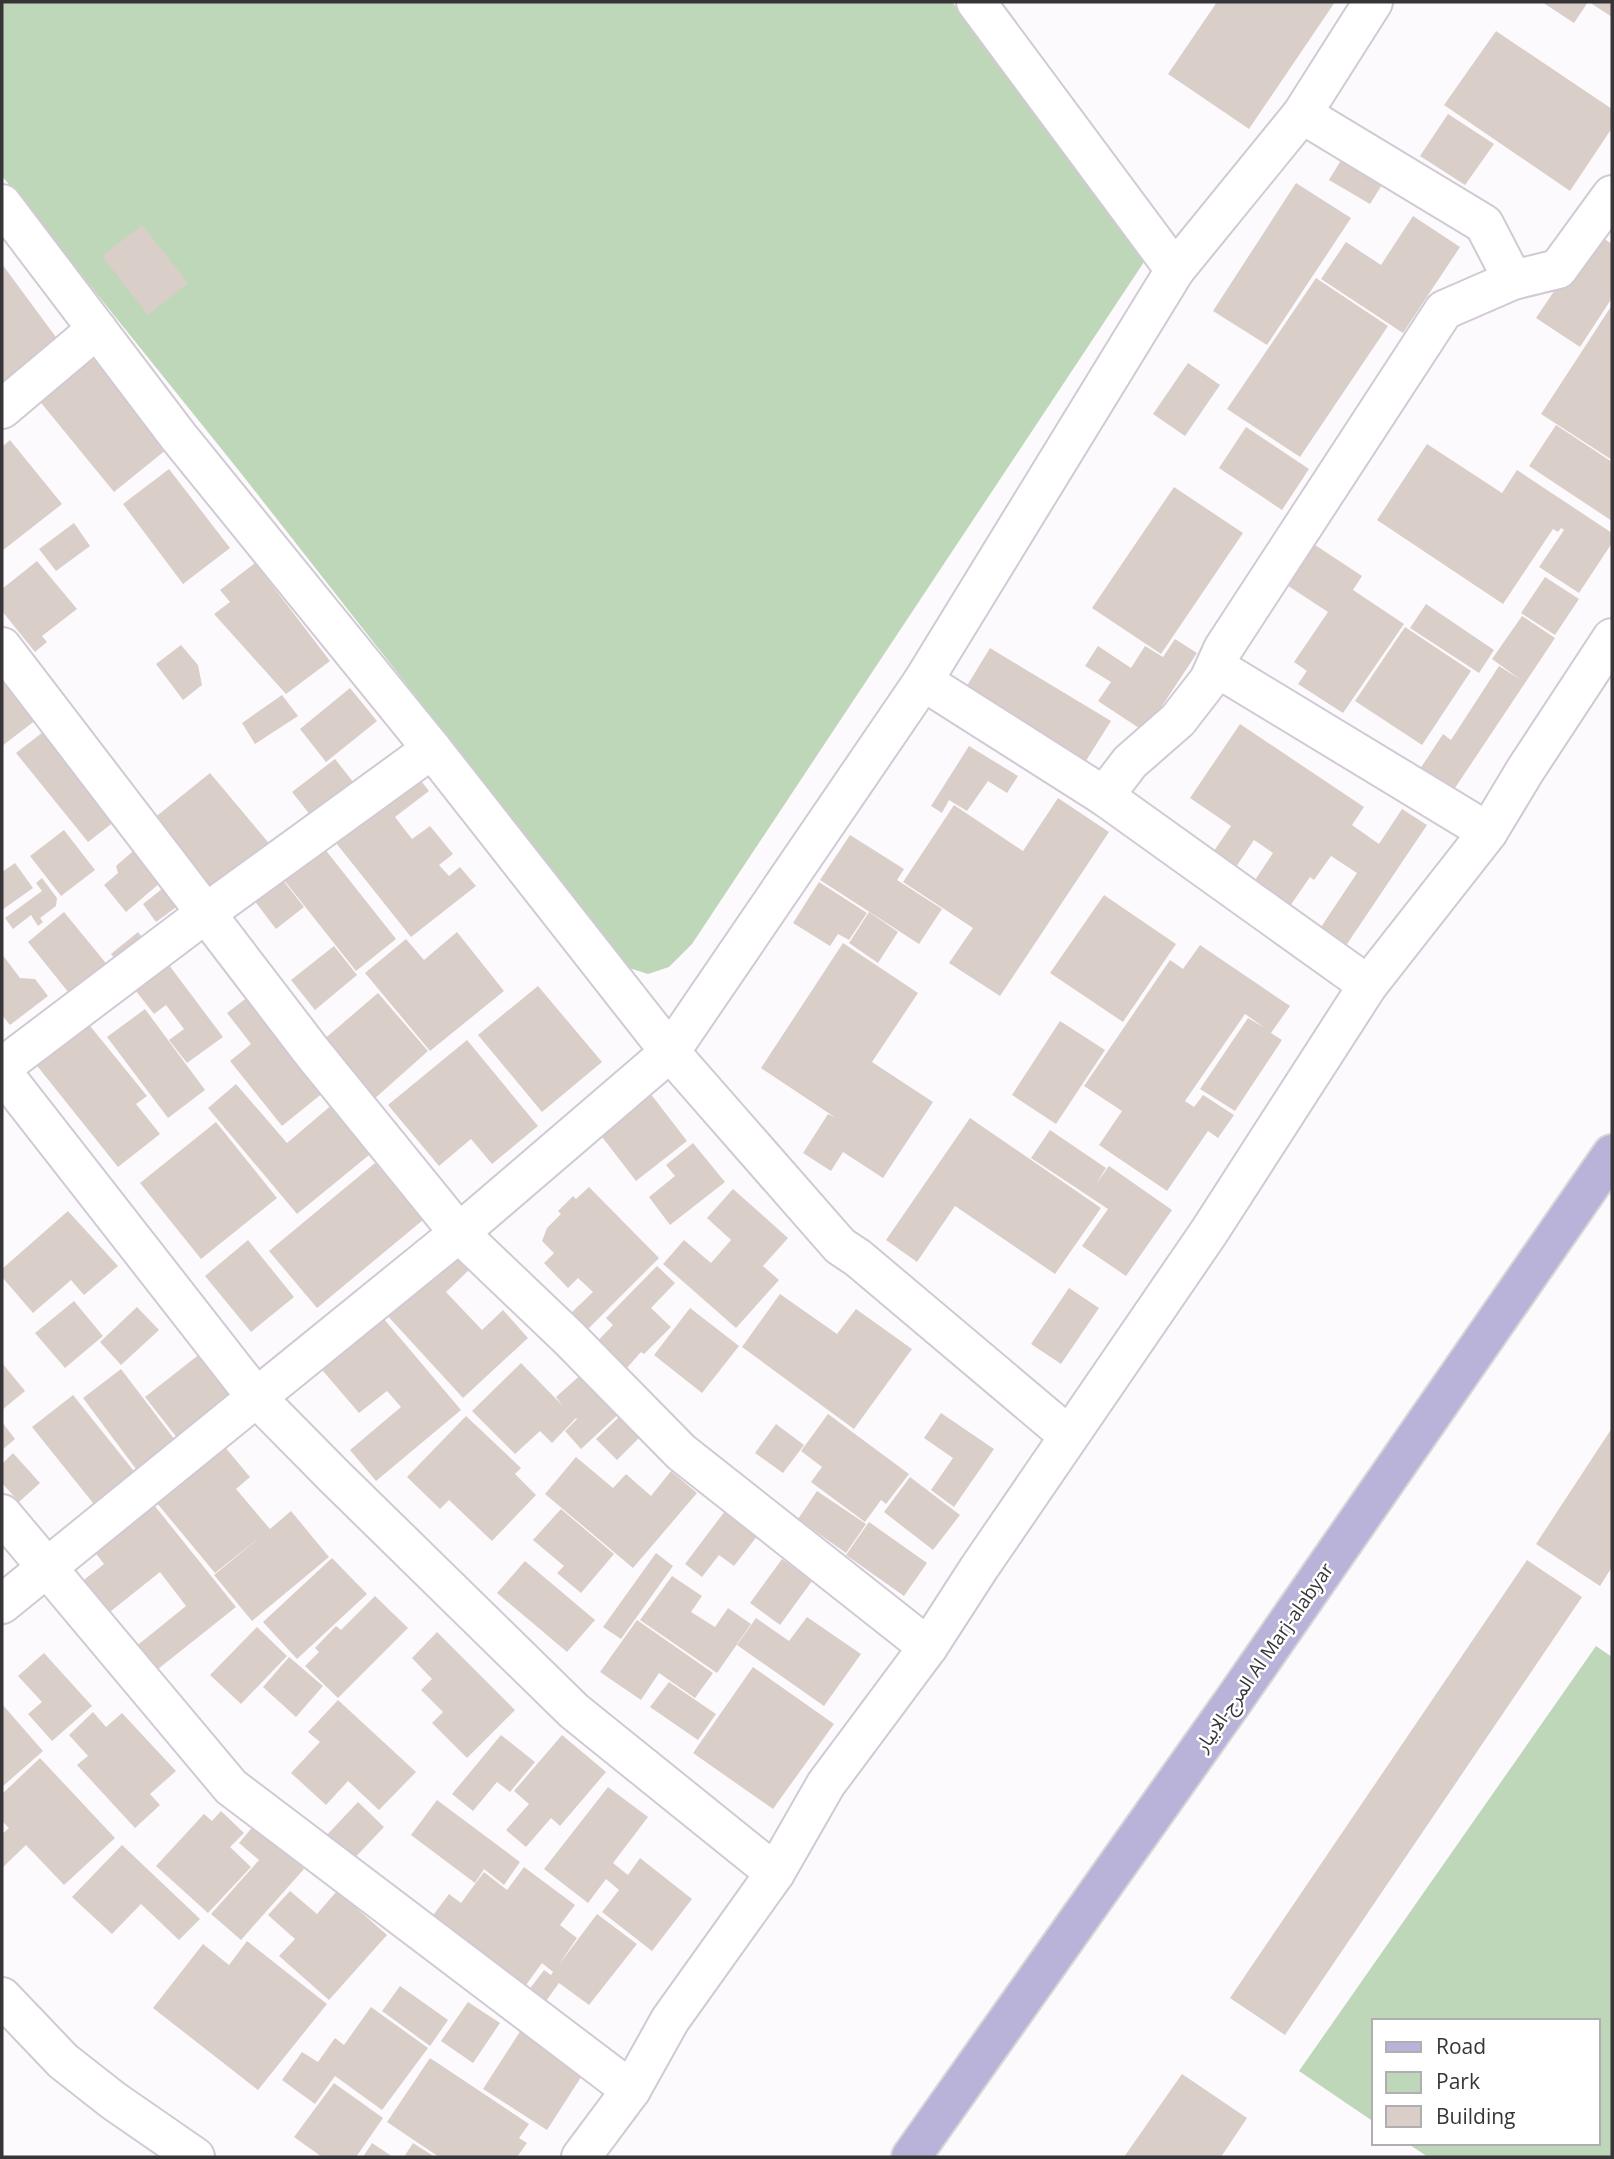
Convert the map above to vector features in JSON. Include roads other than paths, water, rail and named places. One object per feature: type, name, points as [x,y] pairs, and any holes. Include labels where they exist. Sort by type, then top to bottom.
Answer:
[{"type":"main road","name":"المرج-الابيار Al Marj-alabyar","points":[[911,2157],[1234,1700],[1612,1154]]},
{"type":"street","points":[[976,2],[1175,270]]},
{"type":"street","points":[[2,1605],[459,1233],[670,1052],[923,681],[1175,270],[1303,114],[1373,2]]},
{"type":"street","points":[[1303,114],[1484,224],[1513,280]]},
{"type":"street","points":[[2,204],[178,436],[432,749],[670,1052],[840,1245],[1069,1436]]},
{"type":"street","points":[[1104,796],[1130,762],[1178,720],[1209,680],[1223,649],[1444,310],[1513,280],[1558,269],[1607,211]]},
{"type":"street","points":[[2,409],[97,329]]},
{"type":"street","points":[[581,2157],[631,2090],[670,2020],[775,1873],[825,1784],[928,1647],[1209,1231],[1368,985],[1488,832],[1612,638]]},
{"type":"street","points":[[2,647],[312,1052],[459,1233],[569,1338],[681,1451],[928,1647]]},
{"type":"street","points":[[1216,667],[1488,832]]},
{"type":"street","points":[[923,681],[1104,796],[1368,985]]},
{"type":"street","points":[[2,1067],[206,913],[432,749]]},
{"type":"street","points":[[2,1072],[256,1397],[574,1711],[775,1873]]},
{"type":"street","points":[[2,1514],[231,1787],[631,2090]]},
{"type":"street","points":[[2,1997],[63,2061],[114,2101],[195,2157]]}]
